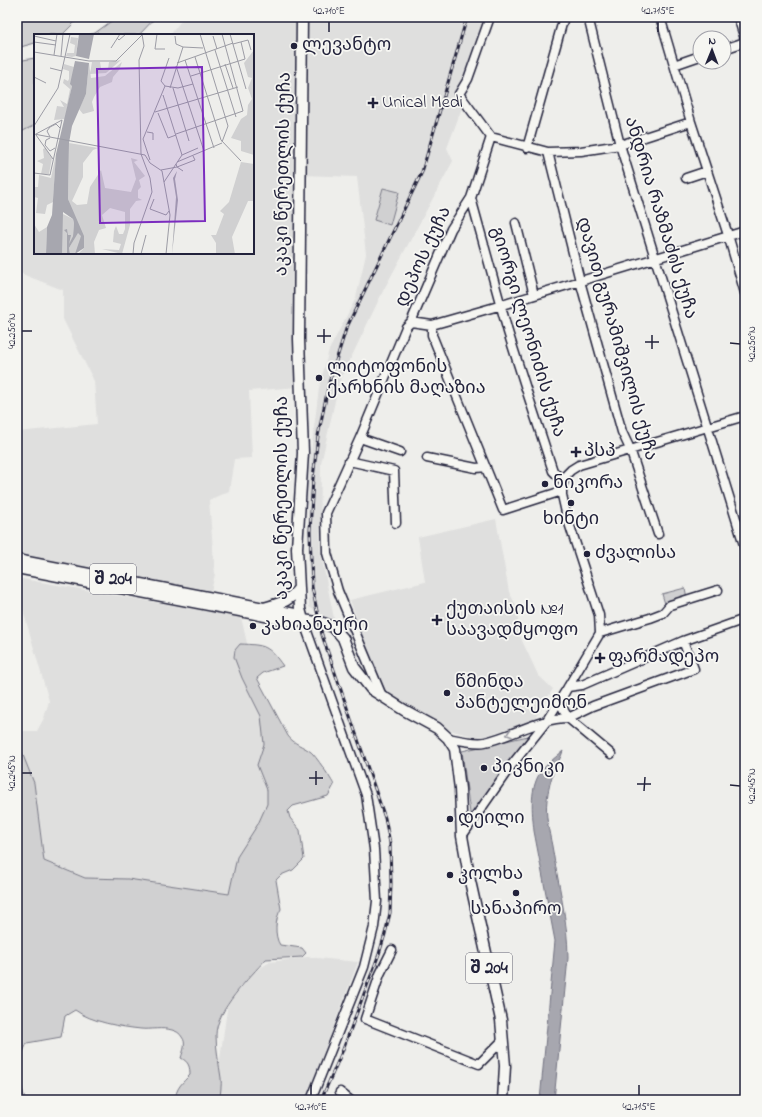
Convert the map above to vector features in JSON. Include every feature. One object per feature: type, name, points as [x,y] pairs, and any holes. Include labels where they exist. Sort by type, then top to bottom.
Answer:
[{"type":"main road","name":"აკაკი წერეთლის ქუჩა","points":[[302,17],[298,339],[303,453],[297,548],[300,609],[303,620]]},
{"type":"main road","name":"შ 204","points":[[17,560],[296,622],[303,620],[328,625],[336,629],[343,638],[354,667],[371,689],[404,710],[437,728],[448,738],[455,749],[458,765],[462,836],[471,886],[501,1020],[505,1066],[503,1100]]},
{"type":"main road","name":"შ 204","points":[[17,568],[208,602],[264,608],[300,615],[303,620]]},
{"type":"main road","points":[[264,608],[288,600],[299,588]]},
{"type":"street","points":[[490,17],[468,79],[459,94],[491,137],[527,148],[548,152],[581,151],[620,145],[691,122]]},
{"type":"street","points":[[527,148],[564,17]]},
{"type":"street","name":"ანდრია რაზმაძის ქუჩა","points":[[588,17],[620,145],[745,548]]},
{"type":"street","points":[[660,17],[691,122],[728,235],[745,293]]},
{"type":"street","points":[[732,46],[745,40],[738,17]]},
{"type":"street","points":[[674,65],[692,59]]},
{"type":"street","name":"დეპოს ქუჩა","points":[[382,696],[338,591],[327,553],[326,513],[360,438],[406,327],[411,322],[451,229],[471,198],[491,137]]},
{"type":"street","name":"დავით გურამიშვილის ქუჩა","points":[[548,152],[580,281],[622,432],[630,449],[658,534]]},
{"type":"street","points":[[686,178],[707,171]]},
{"type":"street","name":"გიორგი ლეონიძის ქუჩა","points":[[471,198],[528,395],[553,471],[563,481]]},
{"type":"street","points":[[516,223],[534,295]]},
{"type":"street","points":[[411,322],[432,325],[745,230]]},
{"type":"street","points":[[432,325],[432,335],[503,510],[562,491]]},
{"type":"street","points":[[462,836],[510,767],[546,722],[600,633],[599,615],[567,517],[562,491],[563,481],[572,470],[579,465],[745,416]]},
{"type":"street","points":[[360,438],[400,452]]},
{"type":"street","points":[[426,458],[476,468],[486,467]]},
{"type":"street","points":[[349,461],[394,471],[396,523]]},
{"type":"street","points":[[600,633],[650,618],[663,613],[670,605],[718,590]]},
{"type":"street","points":[[568,687],[582,685],[683,641],[745,619]]},
{"type":"street","name":"აკაკი წერეთლის ქუჩა","points":[[303,620],[366,795],[374,849],[377,901],[374,927],[364,967],[311,1100]]},
{"type":"street","points":[[448,738],[484,743],[559,718],[568,718],[593,706],[694,670],[683,641]]},
{"type":"street","points":[[559,701],[568,718],[611,754]]},
{"type":"street","points":[[392,950],[380,974],[365,1019],[479,1064],[503,1040]]},
{"type":"street","points":[[340,1092],[350,1100]]},
{"type":"shaded area","points":[[17,17],[87,17],[78,19],[63,34],[34,34],[34,43],[17,48]]},
{"type":"shaded area","points":[[117,17],[156,17],[140,34],[92,34]]},
{"type":"shaded area","points":[[184,17],[496,17],[447,148],[453,161],[383,291],[339,383],[321,464],[320,550],[335,623],[309,607],[307,485],[319,388],[329,350],[356,298],[366,254],[357,177],[302,175],[298,387],[249,391],[252,458],[234,459],[229,491],[209,500],[215,574],[210,596],[17,558],[17,432],[97,424],[94,381],[63,319],[63,290],[17,272],[17,140],[19,133],[34,126],[34,254],[254,254],[254,34],[171,34]]},
{"type":"shaded area","points":[[34,58],[34,126],[19,133],[17,141],[17,61]]},
{"type":"shaded area","points":[[383,188],[399,192],[390,225],[374,220]]},
{"type":"shaded area","name":"ქუთაისის №1 საავადმყოფო","points":[[496,519],[509,592],[518,609],[518,632],[538,675],[553,689],[534,720],[479,738],[446,729],[385,693],[376,674],[350,600],[425,582],[418,537]]},
{"type":"shaded area","points":[[17,578],[241,617],[255,678],[279,807],[229,894],[128,879],[85,878],[44,861],[34,783],[17,740],[17,731],[37,731],[44,718],[49,701],[17,589]]},
{"type":"shaded area","points":[[685,588],[687,598],[665,604],[662,594]]},
{"type":"shaded area","points":[[240,644],[261,646],[269,650],[283,666],[263,673],[257,678],[288,736],[313,754],[334,785],[328,796],[293,806],[288,811],[290,818],[300,830],[304,859],[293,870],[281,875],[276,880],[281,909],[277,917],[276,927],[278,941],[280,945],[302,948],[306,953],[302,957],[266,959],[235,994],[222,1015],[217,1025],[216,1035],[221,1081],[220,1100],[175,1100],[178,1089],[190,1075],[190,1070],[186,1061],[181,1058],[184,1042],[178,1032],[168,1029],[141,1029],[116,1025],[89,1018],[75,1010],[65,1016],[61,1037],[27,1043],[19,1061],[19,1076],[25,1100],[17,1100],[17,740],[34,783],[44,861],[85,878],[128,879],[229,894],[237,857],[258,824],[267,804],[267,790],[257,765],[264,744],[261,716],[242,678],[234,657],[235,650]]},
{"type":"shaded area","points":[[528,736],[471,821],[462,751]]},
{"type":"shaded area","points":[[563,751],[554,770],[547,796],[547,811],[565,916],[568,958],[554,1100],[540,1100],[555,941],[534,831],[532,799],[535,784],[542,770]]},
{"type":"shaded area","points":[[307,957],[358,962],[306,1100],[214,1100],[228,1003],[250,974],[270,962]]},
{"type":"railway","points":[[321,1100],[342,1052],[379,954],[390,913],[391,883],[390,843],[385,818],[322,635],[312,587],[310,531],[313,478],[318,436],[329,383],[346,329],[422,172],[467,17]]},
{"type":"place","name":"ლევანტო","points":[[294,46]]},
{"type":"place","name":"Unical Medi","points":[[373,103]]},
{"type":"place","name":"ლიტოფონის ქარხნის მაღაზია","points":[[319,378]]},
{"type":"place","name":"პსპ","points":[[576,452]]},
{"type":"place","name":"ნიკორა","points":[[545,484]]},
{"type":"place","name":"ხინტი","points":[[571,503]]},
{"type":"place","name":"ძვალისა","points":[[587,554]]},
{"type":"place","name":"ქუთაისის №1 საავადმყოფო","points":[[437,620]]},
{"type":"place","name":"კახიანაური","points":[[253,626]]},
{"type":"place","name":"ფარმადეპო","points":[[600,658]]},
{"type":"place","name":"წმინდა პანტელეიმონ","points":[[447,693]]},
{"type":"place","name":"პიკნიკი","points":[[484,768]]},
{"type":"place","name":"დეილი","points":[[450,819]]},
{"type":"place","name":"კოლხა","points":[[450,875]]},
{"type":"place","name":"სანაპირო","points":[[516,893]]}]
